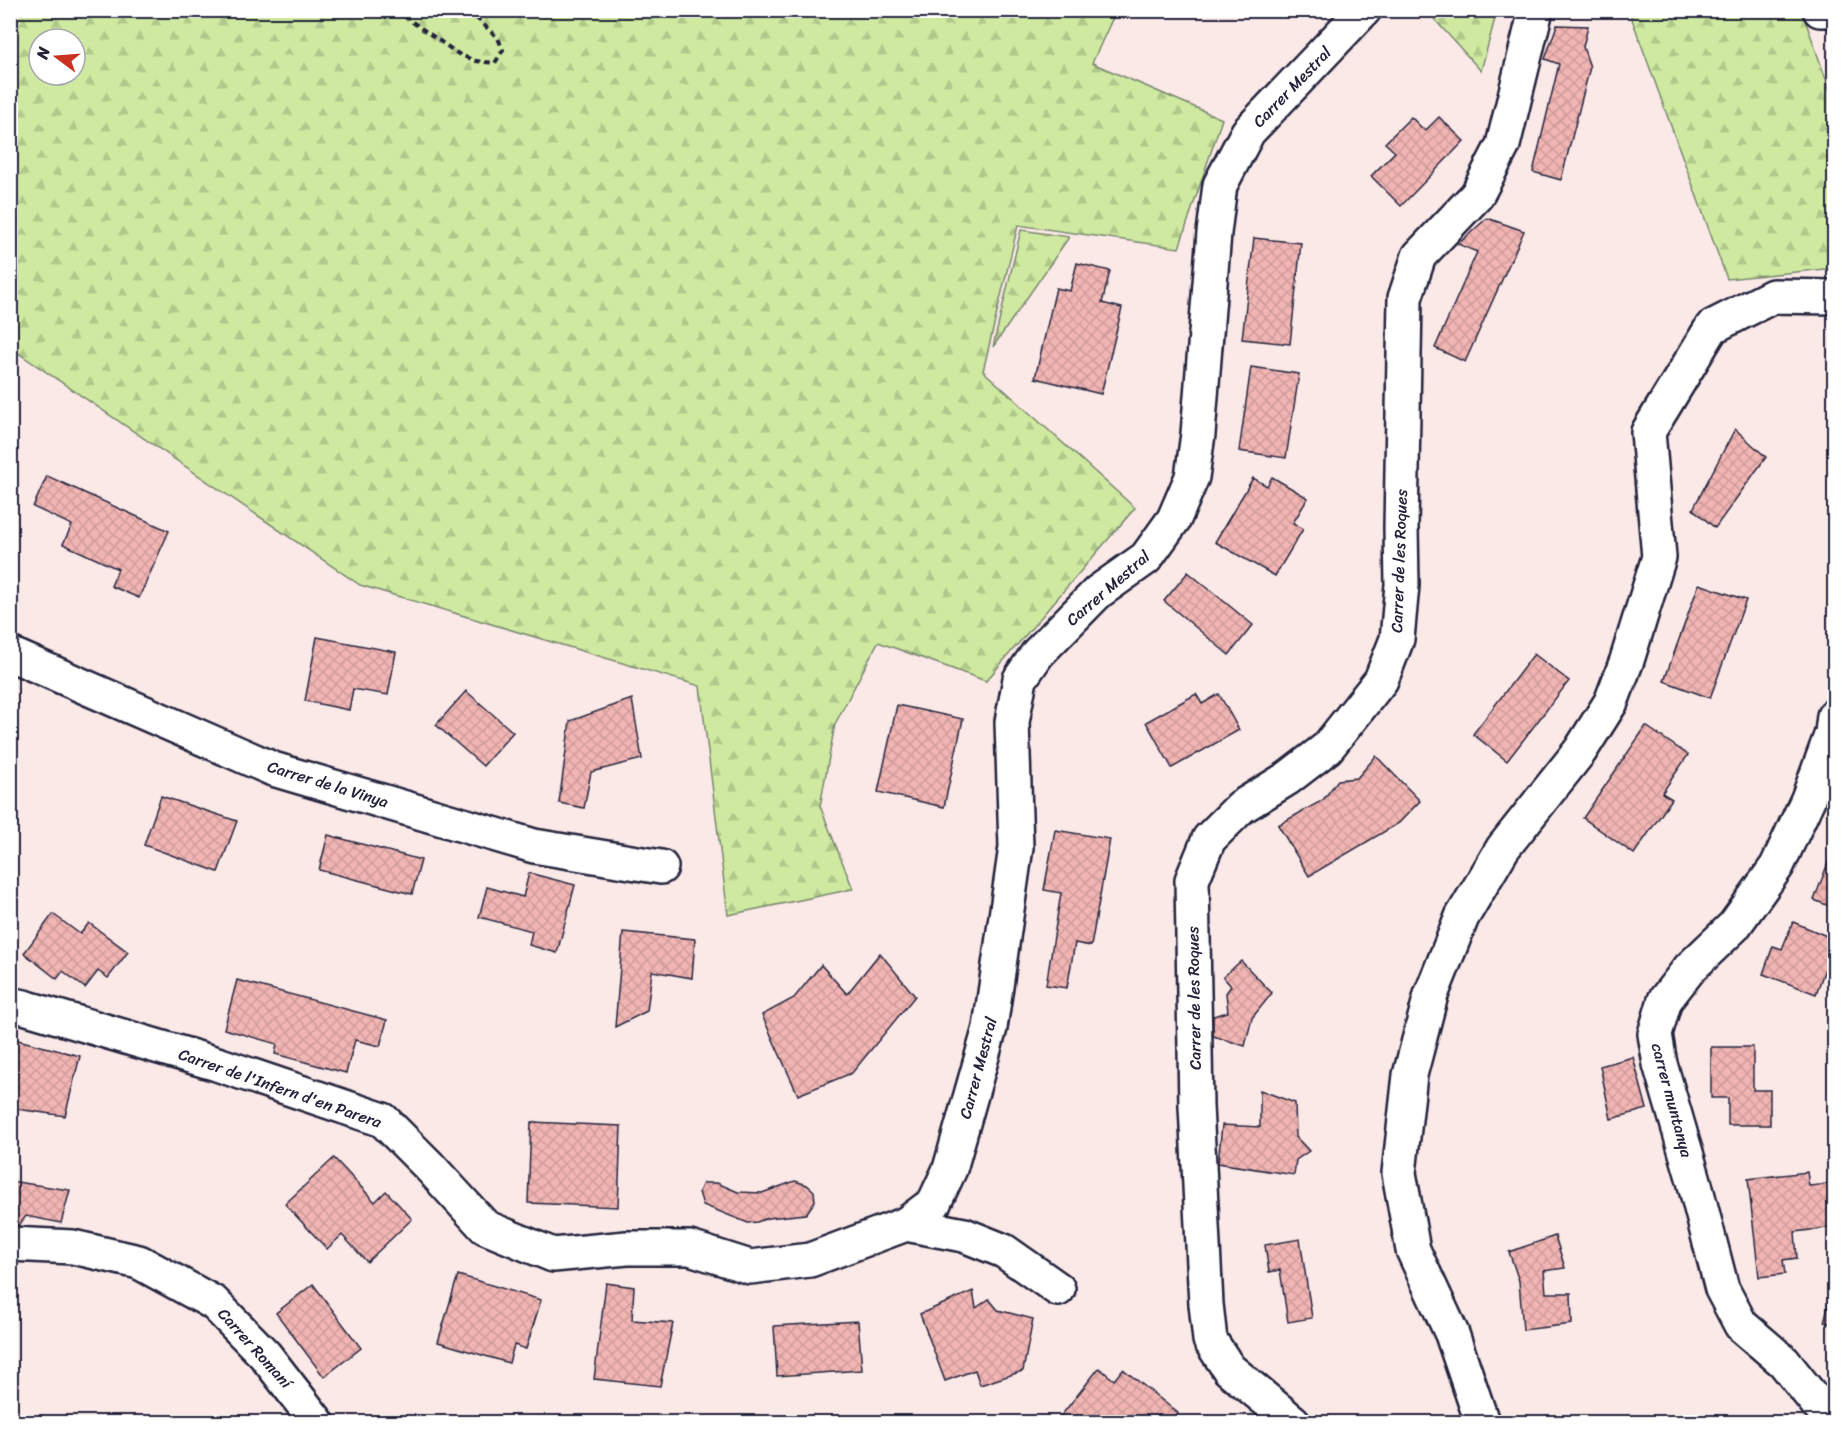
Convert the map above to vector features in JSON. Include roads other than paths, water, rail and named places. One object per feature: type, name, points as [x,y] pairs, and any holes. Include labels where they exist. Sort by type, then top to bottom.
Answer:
[{"type":"street","name":"Carrer Mestral","points":[[906,1224],[934,1203],[950,1169],[990,1028],[1016,847],[1012,722],[1020,679],[1038,653],[1098,592],[1146,558],[1174,519],[1192,477],[1198,435],[1220,185],[1248,132],[1364,10]]},
{"type":"street","name":"Carrer de les Roques","points":[[1293,1422],[1229,1369],[1210,1340],[1206,1304],[1197,1118],[1192,880],[1209,839],[1241,807],[1288,778],[1327,748],[1381,680],[1397,639],[1402,585],[1405,298],[1419,256],[1478,195],[1503,145],[1536,10]]},
{"type":"street","points":[[1820,10],[1830,10]]},
{"type":"street","points":[[1482,1422],[1452,1334],[1413,1250],[1400,1173],[1410,1075],[1431,995],[1462,917],[1503,848],[1580,751],[1611,702],[1627,660],[1659,557],[1648,432],[1712,327],[1773,296],[1834,297]]},
{"type":"street","name":"Carrer de la Vinya","points":[[10,654],[273,769],[534,846],[661,867]]},
{"type":"street","name":"carrer muntanya","points":[[1827,1422],[1824,1412],[1785,1362],[1741,1325],[1722,1289],[1660,1064],[1656,1034],[1665,1000],[1690,968],[1734,926],[1777,866],[1808,799],[1832,733],[1834,716]]},
{"type":"street","name":"Carrer de l'Infern d'en Parera","points":[[10,1004],[217,1064],[383,1120],[486,1227],[553,1255],[627,1248],[690,1248],[750,1267],[810,1260],[906,1224]]},
{"type":"street","points":[[906,1224],[964,1235],[1004,1251],[1058,1289]]},
{"type":"street","name":"Carrer Romaní","points":[[10,1244],[73,1247],[139,1262],[214,1303],[265,1355],[317,1422]]}]
